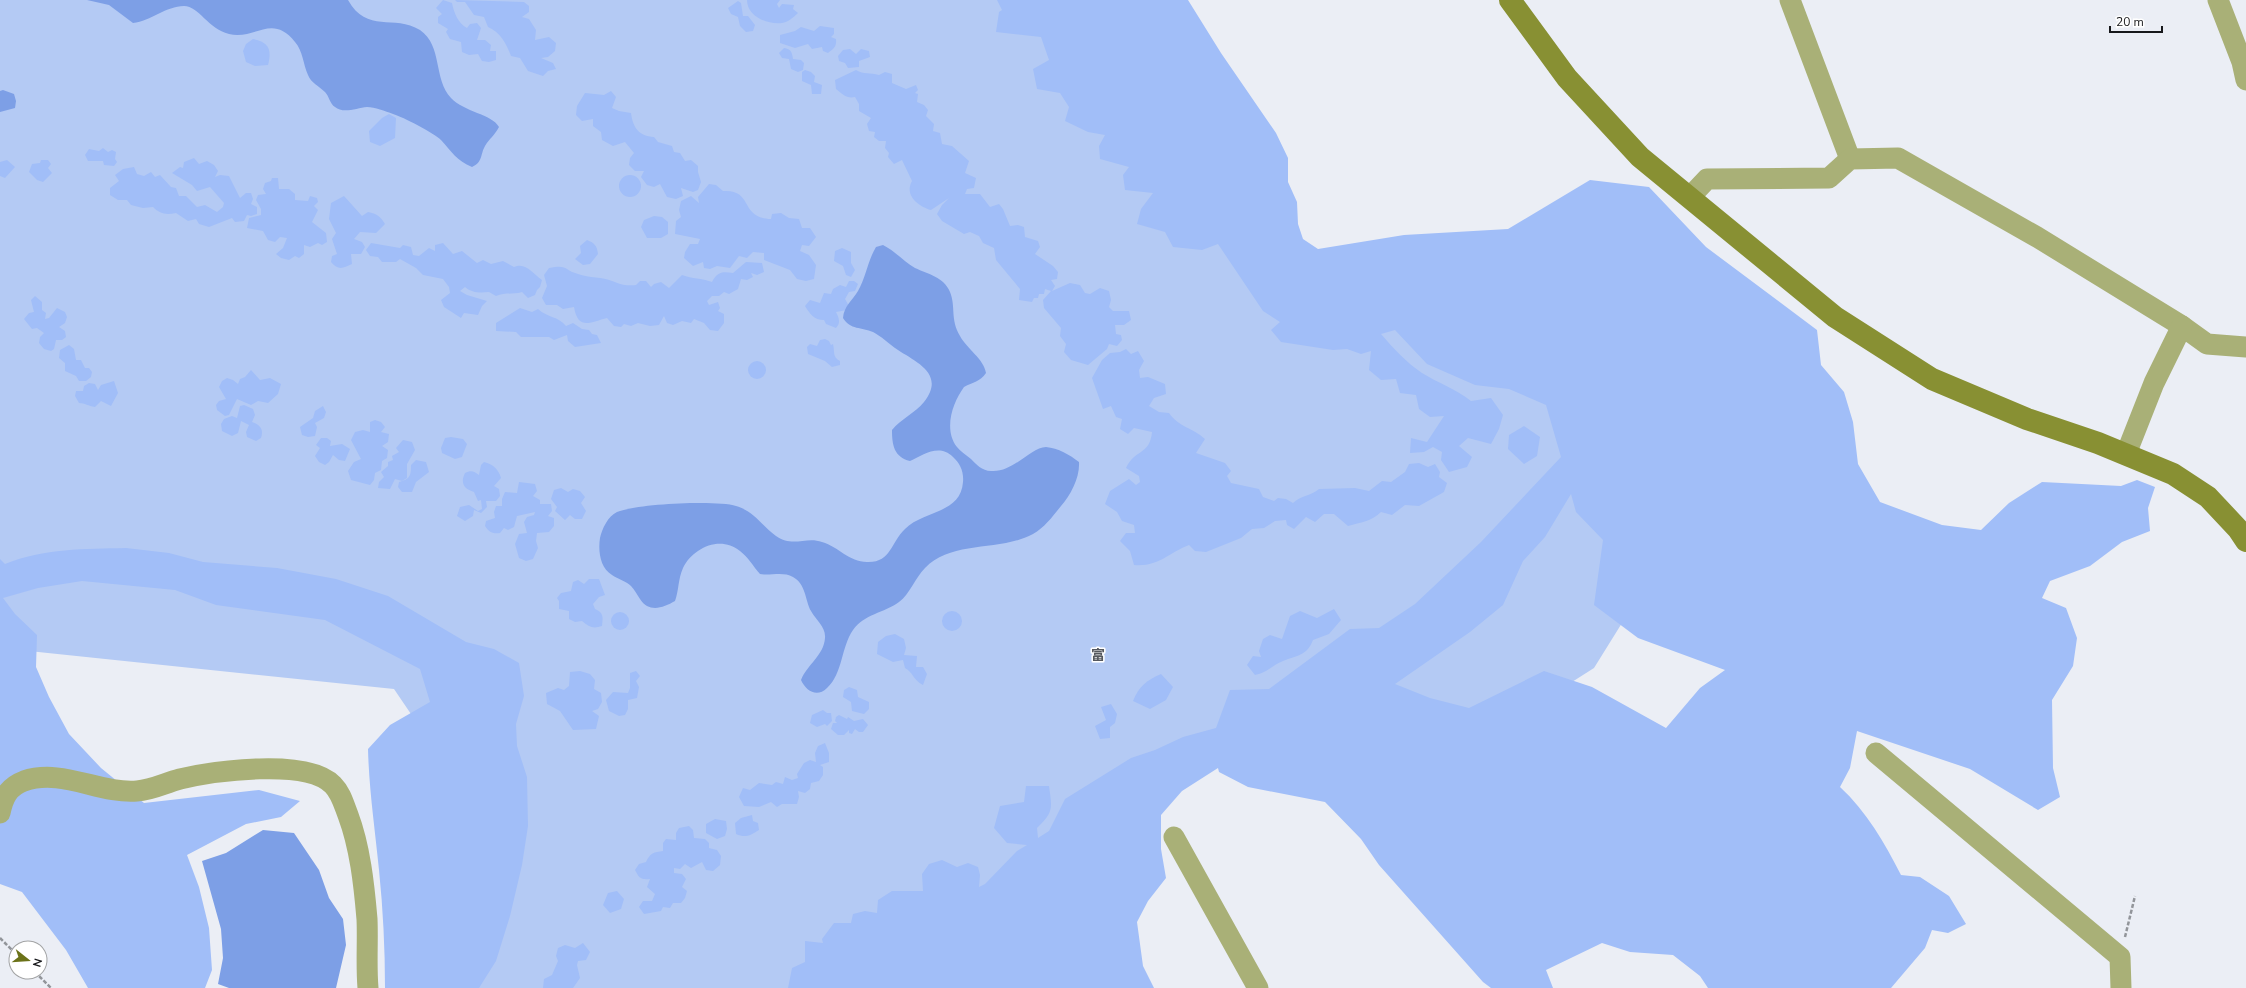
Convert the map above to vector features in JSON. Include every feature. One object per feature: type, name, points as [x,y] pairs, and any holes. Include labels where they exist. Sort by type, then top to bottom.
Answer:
[{"type":"street","points":[[1510,0],[1567,78],[1640,157],[1835,317],[1926,375],[2027,419],[2126,454],[2174,474],[2208,496],[2238,528],[2246,541]]},
{"type":"street","points":[[1790,0],[1850,159]]},
{"type":"street","points":[[2218,0],[2245,67]]},
{"type":"street","points":[[1690,197],[1707,179],[1829,178],[1850,159],[1898,158],[2037,237],[2182,326],[2207,344],[2246,347]]},
{"type":"street","points":[[2126,454],[2154,383],[2182,326]]},
{"type":"street","points":[[1876,753],[2120,957],[2121,988]]},
{"type":"street","points":[[0,813],[5,795],[12,788],[23,782],[41,777],[63,778],[115,790],[136,791],[154,788],[180,780],[246,769],[281,769],[302,772],[325,780],[333,785],[342,798],[352,827],[362,874],[367,919],[368,988]]},
{"type":"street","points":[[1174,837],[1258,988]]},
{"type":"path","points":[[2120,957],[2135,896]]},
{"type":"path","points":[[0,938],[8,946]]},
{"type":"path","points":[[43,980],[51,988]]},
{"type":"shaded area","points":[[0,0],[1136,0],[1294,290],[1602,246],[1683,525],[1594,668],[1397,793],[1270,719],[866,988],[411,988],[470,801],[394,689],[0,648]]},
{"type":"shaded area","points":[[87,0],[348,0],[355,10],[364,17],[381,22],[400,23],[420,30],[432,45],[442,82],[445,90],[451,98],[463,107],[490,119],[499,127],[483,149],[480,161],[472,167],[458,159],[437,137],[404,118],[383,110],[367,107],[342,110],[335,107],[325,92],[309,78],[298,46],[287,34],[279,29],[264,29],[239,35],[229,34],[215,28],[194,10],[184,6],[171,8],[146,20],[133,23],[109,5]]},
{"type":"shaded area","points":[[443,0],[452,3],[457,17],[464,26],[467,28],[470,24],[477,23],[481,28],[477,40],[485,40],[491,45],[490,51],[496,51],[496,60],[489,62],[482,61],[478,54],[469,55],[462,52],[461,42],[450,39],[446,32],[448,29],[438,23],[438,17],[442,14],[436,8]]},
{"type":"shaded area","points":[[455,0],[524,2],[529,6],[529,12],[522,17],[529,19],[536,30],[535,40],[549,37],[556,43],[555,51],[548,57],[541,58],[553,63],[556,69],[548,71],[543,76],[528,71],[520,58],[511,56],[502,39],[493,29],[488,27],[484,17],[474,15],[465,2],[457,2]]},
{"type":"shaded area","points":[[747,0],[780,0],[777,4],[779,8],[782,4],[794,5],[793,9],[798,13],[790,20],[782,23],[764,21],[750,11]]},
{"type":"shaded area","points":[[997,0],[1188,0],[1221,53],[1276,133],[1288,158],[1288,182],[1297,202],[1298,224],[1303,239],[1318,249],[1404,235],[1508,229],[1590,180],[1649,187],[1706,247],[1817,330],[1821,365],[1844,392],[1853,422],[1858,464],[1880,502],[1942,525],[1981,530],[2009,503],[2042,482],[2121,486],[2137,480],[2155,487],[2148,508],[2150,531],[2122,542],[2090,566],[2050,581],[2042,598],[2066,608],[2077,638],[2073,666],[2052,700],[2053,768],[2060,797],[2038,810],[1970,769],[1857,731],[1850,768],[1840,787],[1867,817],[1901,875],[1920,877],[1949,896],[1966,924],[1948,933],[1932,930],[1925,948],[1891,988],[1708,988],[1700,976],[1673,955],[1630,952],[1602,943],[1546,970],[1553,988],[1491,988],[1483,982],[1379,865],[1361,839],[1325,802],[1248,787],[1219,772],[1218,768],[1182,791],[1161,815],[1161,849],[1166,878],[1148,901],[1137,922],[1143,966],[1154,988],[788,988],[792,968],[805,962],[805,941],[823,943],[822,939],[834,923],[851,923],[853,914],[865,911],[877,913],[878,900],[892,891],[923,891],[922,874],[929,864],[942,860],[957,867],[968,863],[978,867],[980,875],[979,887],[985,884],[1017,851],[1027,845],[1007,843],[994,828],[1000,806],[1024,802],[1026,786],[1049,786],[1051,805],[1049,813],[1043,823],[1037,828],[1038,838],[1049,831],[1065,799],[1131,758],[1155,750],[1183,737],[1216,728],[1230,690],[1269,689],[1350,629],[1379,628],[1415,604],[1481,542],[1561,457],[1546,405],[1509,389],[1475,385],[1427,364],[1395,330],[1381,334],[1400,355],[1416,369],[1471,401],[1491,398],[1503,415],[1499,429],[1491,444],[1468,438],[1459,446],[1472,457],[1467,467],[1449,472],[1441,460],[1442,452],[1433,447],[1424,452],[1410,453],[1411,438],[1427,442],[1444,416],[1430,417],[1419,409],[1416,395],[1400,393],[1396,379],[1381,380],[1369,370],[1371,351],[1361,354],[1347,349],[1333,350],[1281,342],[1271,330],[1280,322],[1263,311],[1218,244],[1202,250],[1173,247],[1165,232],[1137,224],[1141,209],[1153,193],[1125,190],[1123,175],[1129,167],[1100,159],[1099,146],[1105,135],[1088,132],[1065,121],[1069,107],[1060,93],[1037,89],[1033,69],[1049,60],[1041,37],[996,32],[999,12],[1002,10]],"holes":[[[1571,494],[1576,512],[1603,540],[1594,605],[1638,638],[1725,670],[1700,688],[1666,728],[1592,687],[1544,671],[1469,708],[1430,698],[1395,684],[1470,632],[1503,605],[1523,561],[1545,537]]]},
{"type":"shaded area","points":[[738,1],[741,3],[743,16],[748,16],[755,25],[753,31],[746,32],[740,26],[738,17],[731,14],[728,8]]},
{"type":"shaded area","points":[[820,26],[834,28],[834,34],[831,37],[836,39],[836,44],[828,53],[823,51],[822,47],[812,49],[808,44],[795,48],[780,43],[780,35],[795,31],[801,27],[814,31]]},
{"type":"shaded area","points":[[253,39],[263,42],[268,48],[270,55],[268,65],[255,66],[246,62],[243,51],[246,44]]},
{"type":"shaded area","points":[[784,48],[791,51],[793,59],[801,60],[804,63],[803,70],[798,72],[791,69],[789,59],[782,58],[779,53]]},
{"type":"shaded area","points":[[850,49],[856,54],[861,49],[869,51],[870,57],[859,61],[859,67],[848,68],[845,63],[839,61],[838,56],[843,50]]},
{"type":"shaded area","points":[[805,70],[811,72],[815,76],[814,82],[822,85],[821,94],[812,94],[811,85],[802,81],[802,72]]},
{"type":"shaded area","points":[[856,70],[879,75],[885,72],[892,74],[892,83],[906,89],[916,85],[918,90],[915,93],[918,94],[917,102],[924,105],[928,110],[926,116],[934,124],[933,131],[940,133],[942,144],[952,146],[969,161],[965,173],[976,178],[974,188],[967,189],[965,194],[980,194],[990,207],[999,204],[1003,209],[1010,226],[1018,225],[1024,227],[1025,237],[1038,241],[1040,247],[1035,254],[1053,266],[1058,272],[1057,279],[1051,280],[1055,286],[1052,291],[1070,283],[1080,285],[1085,293],[1090,294],[1100,288],[1109,291],[1111,300],[1109,307],[1113,311],[1129,311],[1131,320],[1124,325],[1115,325],[1116,334],[1121,335],[1122,340],[1117,346],[1109,344],[1107,349],[1088,365],[1071,360],[1064,352],[1066,344],[1060,336],[1061,328],[1044,308],[1043,300],[1051,291],[1045,289],[1044,294],[1039,294],[1038,298],[1034,298],[1032,302],[1019,300],[1020,289],[996,260],[994,248],[983,243],[979,236],[970,232],[964,234],[942,221],[937,214],[942,205],[949,198],[931,210],[917,203],[911,195],[910,186],[912,181],[902,160],[894,164],[888,157],[889,153],[885,148],[886,141],[879,141],[874,137],[875,132],[869,131],[867,124],[871,118],[859,111],[859,104],[855,97],[847,97],[836,89],[835,80]]},
{"type":"shaded area","points":[[3,90],[14,94],[16,101],[15,108],[0,112],[0,91]]},
{"type":"shaded area","points":[[611,91],[616,97],[612,108],[631,113],[635,127],[641,133],[654,137],[658,142],[672,146],[674,152],[680,153],[685,161],[691,160],[698,166],[701,182],[698,190],[693,192],[681,188],[683,196],[676,199],[667,197],[660,184],[654,187],[647,185],[641,177],[644,171],[635,171],[629,165],[630,158],[634,153],[625,142],[613,146],[602,140],[601,132],[593,126],[593,119],[582,121],[576,115],[577,106],[585,93],[604,95]]},
{"type":"shaded area","points":[[389,114],[396,118],[395,138],[380,146],[370,142],[369,131],[382,118]]},
{"type":"shaded area","points":[[103,148],[108,152],[112,150],[116,152],[115,159],[117,162],[114,166],[104,165],[103,161],[88,161],[85,155],[89,149],[99,151]]},
{"type":"shaded area","points":[[194,158],[199,164],[207,161],[214,165],[218,171],[215,177],[220,175],[229,176],[240,198],[246,193],[251,193],[253,199],[251,204],[257,207],[257,214],[251,216],[247,215],[244,221],[235,222],[232,218],[209,227],[199,224],[196,219],[188,221],[176,213],[163,213],[153,207],[143,208],[131,205],[127,200],[118,200],[110,195],[110,188],[119,181],[115,175],[123,169],[134,167],[137,174],[144,176],[151,172],[155,177],[160,175],[171,187],[176,188],[179,196],[186,196],[197,207],[205,205],[217,212],[223,207],[224,203],[210,187],[197,191],[192,185],[172,173],[180,167],[183,168],[184,162]]},
{"type":"shaded area","points":[[7,160],[15,167],[5,178],[0,176],[0,162]]},
{"type":"shaded area","points":[[41,160],[48,160],[51,164],[48,168],[52,173],[43,182],[37,180],[29,172],[32,164],[40,163]]},
{"type":"shaded area","points":[[630,175],[638,178],[641,186],[638,194],[630,197],[622,194],[619,186],[622,178]]},
{"type":"shaded area","points":[[272,178],[278,178],[279,189],[289,189],[295,194],[295,200],[308,201],[310,196],[317,198],[318,202],[314,206],[318,210],[312,222],[326,233],[327,242],[322,245],[318,243],[310,247],[304,245],[304,254],[299,258],[295,256],[289,260],[281,258],[276,254],[283,248],[287,238],[280,237],[275,242],[268,240],[263,231],[247,228],[249,218],[261,215],[261,209],[256,200],[258,195],[266,194],[263,189],[265,183],[271,181]]},
{"type":"shaded area","points":[[709,184],[716,185],[723,191],[739,194],[754,214],[771,219],[772,214],[781,213],[789,218],[799,219],[802,228],[810,228],[816,237],[809,246],[802,245],[800,251],[809,255],[816,265],[814,279],[806,281],[797,279],[790,270],[764,260],[764,253],[753,252],[747,258],[739,256],[730,268],[717,266],[710,269],[704,268],[703,262],[693,266],[684,258],[685,252],[690,244],[698,244],[700,239],[675,234],[676,221],[681,217],[679,210],[681,201],[691,196],[699,203],[698,197]]},
{"type":"shaded area","points":[[344,196],[362,216],[368,212],[374,214],[380,217],[385,224],[376,233],[360,232],[354,239],[362,242],[365,247],[361,254],[351,254],[352,264],[340,268],[331,262],[332,256],[337,254],[332,239],[336,233],[329,219],[331,203]]},
{"type":"shaded area","points":[[654,216],[662,217],[668,222],[668,234],[661,238],[647,238],[641,227],[644,220]]},
{"type":"shaded area","points":[[587,240],[595,245],[598,254],[590,264],[583,265],[575,259],[581,253],[580,246]]},
{"type":"shaded area","points":[[371,243],[400,248],[403,245],[411,247],[413,255],[419,256],[429,248],[435,251],[435,245],[443,243],[453,254],[462,251],[477,263],[483,260],[491,264],[503,261],[514,267],[525,267],[542,280],[535,295],[528,298],[522,292],[496,296],[489,292],[473,291],[465,287],[460,291],[467,295],[487,301],[482,306],[478,315],[464,313],[461,318],[444,307],[441,300],[450,293],[449,287],[443,279],[423,275],[416,268],[400,259],[396,262],[382,262],[378,257],[370,256],[366,250]]},
{"type":"shaded area","points":[[883,245],[915,268],[940,279],[944,283],[952,298],[954,319],[957,330],[963,341],[985,368],[986,373],[981,378],[964,387],[953,408],[950,424],[951,432],[953,440],[958,448],[980,467],[988,471],[999,471],[1007,468],[1034,451],[1046,447],[1059,450],[1072,457],[1079,462],[1079,468],[1074,486],[1065,502],[1041,528],[1033,534],[1006,543],[949,553],[936,559],[921,572],[903,599],[893,606],[863,620],[853,630],[849,637],[839,668],[832,682],[823,691],[816,693],[809,690],[801,680],[822,650],[825,634],[809,607],[803,588],[793,577],[785,574],[760,574],[740,551],[732,546],[716,544],[700,550],[688,561],[681,572],[675,601],[666,606],[652,608],[644,603],[629,584],[612,575],[602,564],[599,548],[600,538],[604,527],[611,516],[617,512],[627,509],[658,505],[695,503],[726,504],[748,511],[771,532],[782,539],[794,542],[810,540],[822,542],[834,547],[855,560],[867,562],[881,559],[886,555],[900,534],[912,523],[940,511],[955,500],[961,492],[963,475],[958,462],[953,457],[948,453],[937,451],[926,453],[910,461],[900,457],[893,445],[892,430],[924,402],[930,392],[932,384],[930,376],[920,364],[873,332],[849,325],[843,318],[847,307],[861,286],[876,247]]},
{"type":"shaded area","points":[[842,248],[851,252],[851,263],[855,270],[851,277],[846,275],[843,266],[834,261],[835,251]]},
{"type":"shaded area","points":[[746,262],[762,263],[764,272],[757,275],[751,273],[753,277],[747,280],[741,279],[738,289],[729,294],[724,292],[719,296],[712,296],[707,301],[709,305],[718,302],[720,308],[718,311],[724,314],[724,323],[718,331],[710,330],[704,323],[694,319],[691,323],[682,321],[673,325],[667,323],[664,316],[659,325],[650,326],[638,323],[631,326],[624,324],[621,327],[614,326],[607,318],[586,323],[582,322],[576,315],[574,307],[563,309],[557,305],[546,305],[542,298],[547,286],[544,275],[549,268],[563,267],[582,275],[626,285],[636,285],[640,281],[646,281],[651,287],[654,284],[661,282],[669,288],[682,275],[712,282],[718,274],[723,272],[733,273]]},
{"type":"shaded area","points":[[849,281],[854,281],[858,284],[855,291],[849,292],[845,299],[849,306],[847,310],[836,312],[839,324],[836,328],[826,324],[824,320],[815,318],[805,306],[810,300],[820,303],[824,293],[831,294],[833,289],[840,285],[846,287]]},
{"type":"shaded area","points":[[35,296],[42,302],[42,310],[46,313],[45,319],[49,318],[57,308],[65,312],[67,317],[65,323],[59,327],[65,331],[66,337],[62,340],[56,340],[54,349],[51,351],[44,349],[39,343],[40,337],[44,333],[37,328],[32,329],[24,319],[29,313],[34,312],[31,300]]},
{"type":"shaded area","points":[[520,308],[532,312],[538,309],[545,314],[560,320],[566,326],[573,323],[582,329],[589,330],[592,334],[597,335],[601,343],[575,347],[568,341],[567,335],[554,340],[549,337],[521,337],[516,332],[496,331],[496,323]]},
{"type":"shaded area","points":[[825,339],[829,341],[831,345],[833,344],[835,356],[840,361],[840,365],[832,367],[825,361],[808,354],[807,347],[810,344],[817,346],[820,340]]},
{"type":"shaded area","points":[[69,345],[74,349],[76,360],[81,360],[85,368],[89,368],[92,372],[91,377],[86,381],[79,381],[76,376],[65,371],[65,363],[59,358],[60,350]]},
{"type":"shaded area","points":[[1126,349],[1131,354],[1138,351],[1144,361],[1139,370],[1140,378],[1148,377],[1165,384],[1166,394],[1154,398],[1149,406],[1159,412],[1169,413],[1177,422],[1205,439],[1196,453],[1225,463],[1231,471],[1227,476],[1231,483],[1259,489],[1263,497],[1274,501],[1278,498],[1286,499],[1293,503],[1299,498],[1319,489],[1355,488],[1369,491],[1382,481],[1391,482],[1405,472],[1409,464],[1419,463],[1428,467],[1435,464],[1440,472],[1439,477],[1447,483],[1444,492],[1419,506],[1405,505],[1392,515],[1381,512],[1370,520],[1348,526],[1334,514],[1324,514],[1315,522],[1306,517],[1294,529],[1287,525],[1286,520],[1275,521],[1264,528],[1252,529],[1241,538],[1206,552],[1195,551],[1189,545],[1157,562],[1134,565],[1130,551],[1120,541],[1126,533],[1135,533],[1134,525],[1122,521],[1117,512],[1105,504],[1110,491],[1129,479],[1136,485],[1140,482],[1139,476],[1126,468],[1130,462],[1148,445],[1152,432],[1134,428],[1128,434],[1120,429],[1122,419],[1116,417],[1111,406],[1103,409],[1092,378],[1102,360],[1110,353],[1120,352]]},
{"type":"shaded area","points":[[757,361],[763,364],[766,370],[763,376],[757,379],[751,376],[748,370],[751,364]]},
{"type":"shaded area","points":[[251,370],[260,380],[270,378],[281,384],[278,394],[268,403],[258,401],[251,405],[237,399],[229,415],[225,416],[217,410],[216,405],[219,401],[226,399],[219,387],[222,381],[227,378],[238,384],[240,379],[245,377]]},
{"type":"shaded area","points":[[114,381],[118,393],[111,406],[101,401],[95,407],[79,403],[75,396],[76,391],[83,391],[84,386],[89,383],[95,384],[98,390],[101,385]]},
{"type":"shaded area","points":[[244,405],[253,409],[255,415],[252,422],[257,424],[262,430],[261,438],[256,441],[247,437],[246,432],[249,425],[241,421],[238,433],[232,436],[222,431],[221,424],[224,419],[232,416],[237,418],[240,406]]},
{"type":"shaded area","points":[[323,406],[326,412],[324,418],[315,423],[317,427],[315,436],[308,437],[302,435],[300,427],[313,418],[315,411]]},
{"type":"shaded area","points":[[375,420],[381,422],[385,427],[381,432],[389,434],[388,442],[382,446],[388,450],[387,458],[382,461],[381,470],[375,473],[374,480],[370,485],[351,480],[348,471],[354,462],[361,459],[351,440],[355,432],[363,430],[370,432],[370,422]]},
{"type":"shaded area","points":[[1524,426],[1540,437],[1537,456],[1524,464],[1508,449],[1509,435]]},
{"type":"shaded area","points":[[451,437],[463,439],[467,444],[462,457],[455,459],[442,453],[441,448],[445,438]]},
{"type":"shaded area","points":[[321,438],[327,438],[331,441],[330,446],[342,444],[350,449],[345,461],[339,460],[333,455],[329,462],[325,465],[319,462],[315,456],[320,448],[316,445]]},
{"type":"shaded area","points":[[403,440],[412,442],[415,450],[407,464],[407,478],[402,481],[395,479],[390,489],[378,488],[379,482],[384,477],[381,472],[388,466],[388,462],[393,460],[392,456],[399,452],[396,448]]},
{"type":"shaded area","points":[[416,460],[426,462],[429,472],[416,482],[412,492],[402,492],[398,487],[399,482],[408,478],[411,472],[411,465]]},
{"type":"shaded area","points":[[484,462],[493,466],[500,475],[501,478],[494,486],[499,489],[500,496],[496,501],[486,501],[487,507],[481,513],[474,510],[473,516],[465,521],[457,516],[460,507],[469,505],[478,511],[482,509],[481,500],[478,501],[474,492],[465,487],[463,483],[465,473],[471,471],[479,475],[481,465]]},
{"type":"shaded area","points":[[519,482],[535,484],[537,491],[533,496],[540,500],[540,504],[551,504],[552,511],[548,516],[554,518],[554,526],[549,532],[537,533],[536,541],[538,548],[533,559],[526,561],[519,558],[515,544],[519,534],[527,533],[524,522],[527,517],[534,515],[535,512],[517,516],[514,527],[508,530],[504,528],[500,533],[491,532],[485,526],[486,521],[495,518],[494,512],[496,506],[502,506],[502,499],[505,492],[517,493]]},
{"type":"shaded area","points":[[561,488],[568,492],[573,489],[580,491],[585,497],[581,503],[586,511],[582,519],[575,519],[570,515],[565,520],[555,511],[557,507],[551,499],[554,490]]},
{"type":"shaded area","points":[[126,548],[169,553],[203,562],[277,568],[336,579],[388,596],[466,642],[494,649],[519,663],[524,696],[516,724],[517,746],[527,777],[528,826],[522,865],[510,916],[496,961],[479,988],[385,988],[382,899],[368,749],[390,725],[430,702],[420,669],[325,620],[216,605],[175,590],[82,581],[38,588],[3,598],[15,614],[37,635],[36,667],[49,697],[69,734],[101,768],[144,803],[259,790],[300,801],[281,817],[246,824],[187,855],[199,887],[209,928],[212,970],[205,988],[88,988],[66,950],[22,892],[0,884],[0,559],[5,564],[35,555],[65,550]]},
{"type":"shaded area","points":[[589,579],[599,579],[605,595],[599,597],[593,604],[595,609],[600,612],[602,616],[602,626],[599,627],[591,627],[582,621],[575,622],[569,619],[569,611],[559,609],[559,601],[557,598],[561,593],[571,591],[573,582],[578,580],[584,584]]},
{"type":"shaded area","points":[[1334,609],[1341,620],[1329,634],[1313,640],[1305,652],[1255,675],[1247,665],[1253,656],[1261,657],[1259,651],[1263,639],[1270,635],[1282,639],[1290,616],[1300,611],[1317,618]]},
{"type":"shaded area","points":[[952,611],[959,614],[962,621],[959,628],[952,631],[945,628],[942,621],[945,614]]},
{"type":"shaded area","points":[[620,612],[624,613],[628,617],[628,625],[624,629],[620,630],[616,629],[612,625],[611,621],[612,617],[616,613]]},
{"type":"shaded area","points":[[895,634],[904,639],[906,648],[904,655],[917,656],[916,667],[923,667],[927,674],[923,685],[917,681],[905,668],[903,660],[893,662],[877,654],[878,642],[886,636]]},
{"type":"shaded area","points":[[580,671],[590,674],[595,680],[594,689],[601,693],[602,702],[598,709],[592,711],[599,716],[596,729],[573,730],[560,711],[547,704],[546,693],[558,688],[564,690],[569,686],[570,672]]},
{"type":"shaded area","points":[[636,671],[640,676],[636,681],[639,687],[637,698],[628,700],[628,709],[625,715],[619,716],[609,711],[606,700],[613,692],[628,693],[630,688],[630,673]]},
{"type":"shaded area","points":[[1161,674],[1173,687],[1166,700],[1150,709],[1133,701],[1138,691],[1144,684]]},
{"type":"shaded area","points":[[849,687],[857,690],[858,697],[869,702],[869,709],[864,714],[852,711],[851,702],[843,697],[844,690]]},
{"type":"shaded area","points":[[1111,704],[1117,714],[1115,723],[1110,727],[1110,738],[1100,739],[1095,726],[1106,720],[1101,707]]},
{"type":"shaded area","points":[[823,710],[827,713],[831,713],[832,721],[827,726],[825,724],[817,727],[810,723],[812,715]]},
{"type":"shaded area","points":[[839,715],[847,719],[848,717],[854,721],[863,719],[868,725],[863,732],[859,732],[855,729],[852,734],[849,733],[849,730],[844,735],[838,735],[831,729],[833,723],[837,723],[835,721],[836,717]]},
{"type":"shaded area","points":[[825,743],[829,753],[829,762],[820,765],[823,767],[823,775],[819,781],[811,783],[810,789],[805,793],[798,791],[799,797],[797,804],[782,804],[777,807],[771,802],[759,807],[744,806],[739,797],[743,788],[750,790],[759,783],[772,785],[776,782],[783,784],[785,777],[792,780],[798,778],[797,774],[804,763],[810,760],[816,762],[815,753],[818,746]]},
{"type":"shaded area","points":[[752,815],[753,821],[758,823],[759,830],[748,836],[736,834],[735,823],[741,818]]},
{"type":"shaded area","points":[[715,819],[726,821],[727,829],[725,836],[717,839],[706,833],[706,824]]},
{"type":"shaded area","points":[[689,826],[693,830],[694,838],[705,839],[709,843],[709,848],[717,850],[721,856],[720,865],[713,871],[706,870],[702,862],[691,868],[685,864],[680,869],[674,868],[674,873],[682,874],[686,879],[682,887],[687,891],[685,898],[681,903],[673,903],[670,908],[663,907],[661,911],[644,914],[639,907],[643,901],[652,901],[655,894],[647,887],[650,879],[641,878],[635,870],[639,864],[646,862],[653,854],[663,851],[663,843],[666,839],[676,840],[676,833],[679,828]]},
{"type":"shaded area","points":[[263,830],[294,833],[319,870],[329,898],[343,919],[346,945],[336,988],[229,988],[218,984],[223,958],[221,929],[202,861],[226,853]]},
{"type":"shaded area","points":[[617,891],[624,899],[621,909],[610,913],[603,905],[608,893]]},
{"type":"shaded area","points":[[583,943],[590,952],[586,960],[578,961],[577,965],[580,978],[573,988],[543,988],[544,979],[552,975],[558,961],[556,956],[558,948],[565,945],[575,948]]},
{"type":"district","name":"富","points":[[1098,655]]}]
